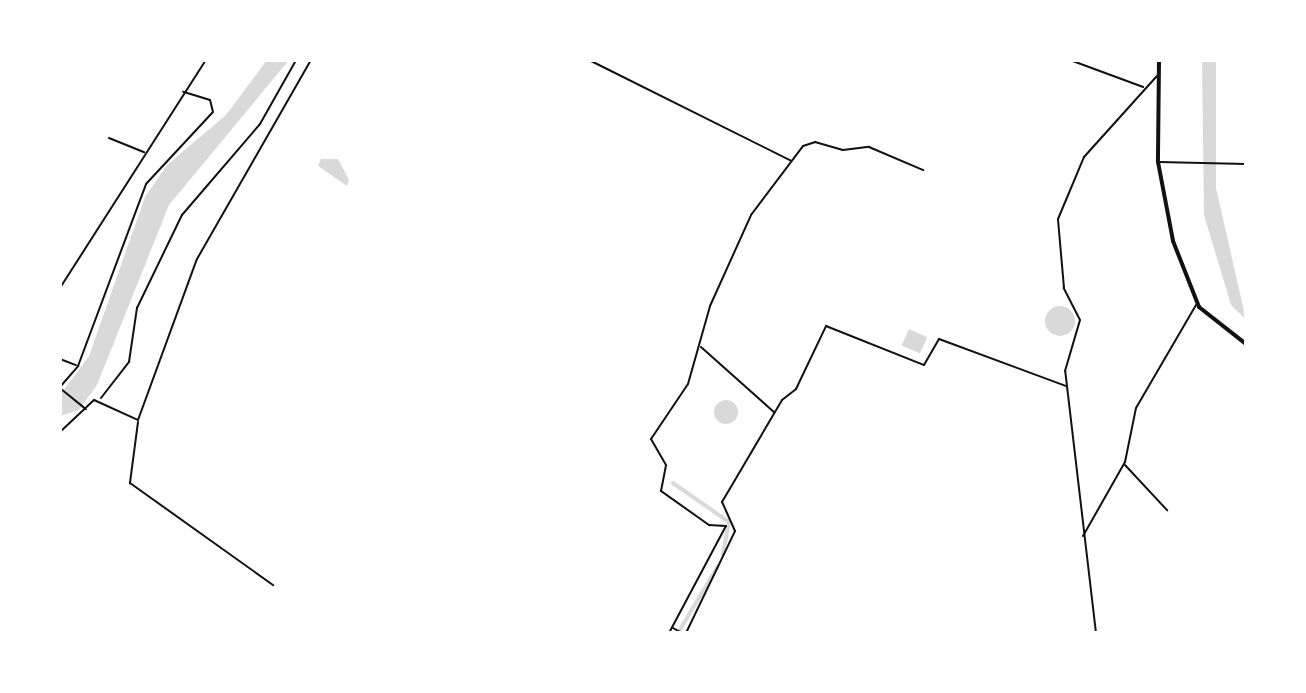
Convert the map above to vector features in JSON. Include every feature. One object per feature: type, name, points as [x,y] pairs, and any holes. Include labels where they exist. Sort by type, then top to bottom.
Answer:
[{"type":"main road","points":[[1159,60],[1158,162],[1163,207],[1197,303],[1246,344]]},
{"type":"street","points":[[60,288],[206,60]]},
{"type":"street","points":[[60,432],[99,400],[129,362],[137,308],[182,215],[260,124],[296,60]]},
{"type":"street","points":[[273,585],[130,483],[138,420],[197,259],[311,60]]},
{"type":"street","points":[[589,60],[791,161]]},
{"type":"street","points":[[1070,60],[1144,89]]},
{"type":"street","points":[[1096,633],[1066,386],[1080,320],[1064,288],[1058,219],[1084,157],[1158,75]]},
{"type":"street","points":[[86,409],[60,387],[78,366],[146,184],[213,112],[210,100],[183,92]]},
{"type":"street","points":[[109,138],[146,152]]},
{"type":"street","points":[[669,633],[726,528],[661,491],[666,465],[650,446],[688,384],[751,215],[791,161],[815,142],[843,150],[869,147],[923,170]]},
{"type":"street","points":[[1158,162],[1198,160],[1246,164]]},
{"type":"street","points":[[1083,537],[1125,464],[1136,408],[1197,303]]},
{"type":"street","points":[[672,628],[684,633],[735,531],[722,502],[774,413],[796,389],[831,325],[924,365],[939,339],[1066,386]]},
{"type":"street","points":[[700,346],[774,413]]},
{"type":"street","points":[[60,359],[78,366]]},
{"type":"street","points":[[99,400],[138,420]]},
{"type":"street","points":[[1125,464],[1167,510]]},
{"type":"shaded area","points":[[267,60],[289,60],[169,205],[97,385],[79,410],[60,416],[60,395],[89,356],[145,197],[167,165],[226,115]]},
{"type":"shaded area","points":[[1202,60],[1216,60],[1216,188],[1246,320],[1231,305],[1204,215]]},
{"type":"shaded area","points":[[321,159],[338,159],[349,180],[347,186],[318,166]]},
{"type":"shaded area","points":[[1060,306],[1066,307],[1074,315],[1074,327],[1066,335],[1060,336],[1054,335],[1046,327],[1045,321],[1046,315],[1054,307]]},
{"type":"shaded area","points":[[909,329],[927,337],[920,354],[902,345]]},
{"type":"shaded area","points":[[726,400],[734,404],[738,412],[734,420],[726,424],[718,420],[714,412],[718,404]]},
{"type":"waterway","points":[[673,483],[729,522],[723,554]]},
{"type":"waterway","points":[[678,633],[718,566]]}]
